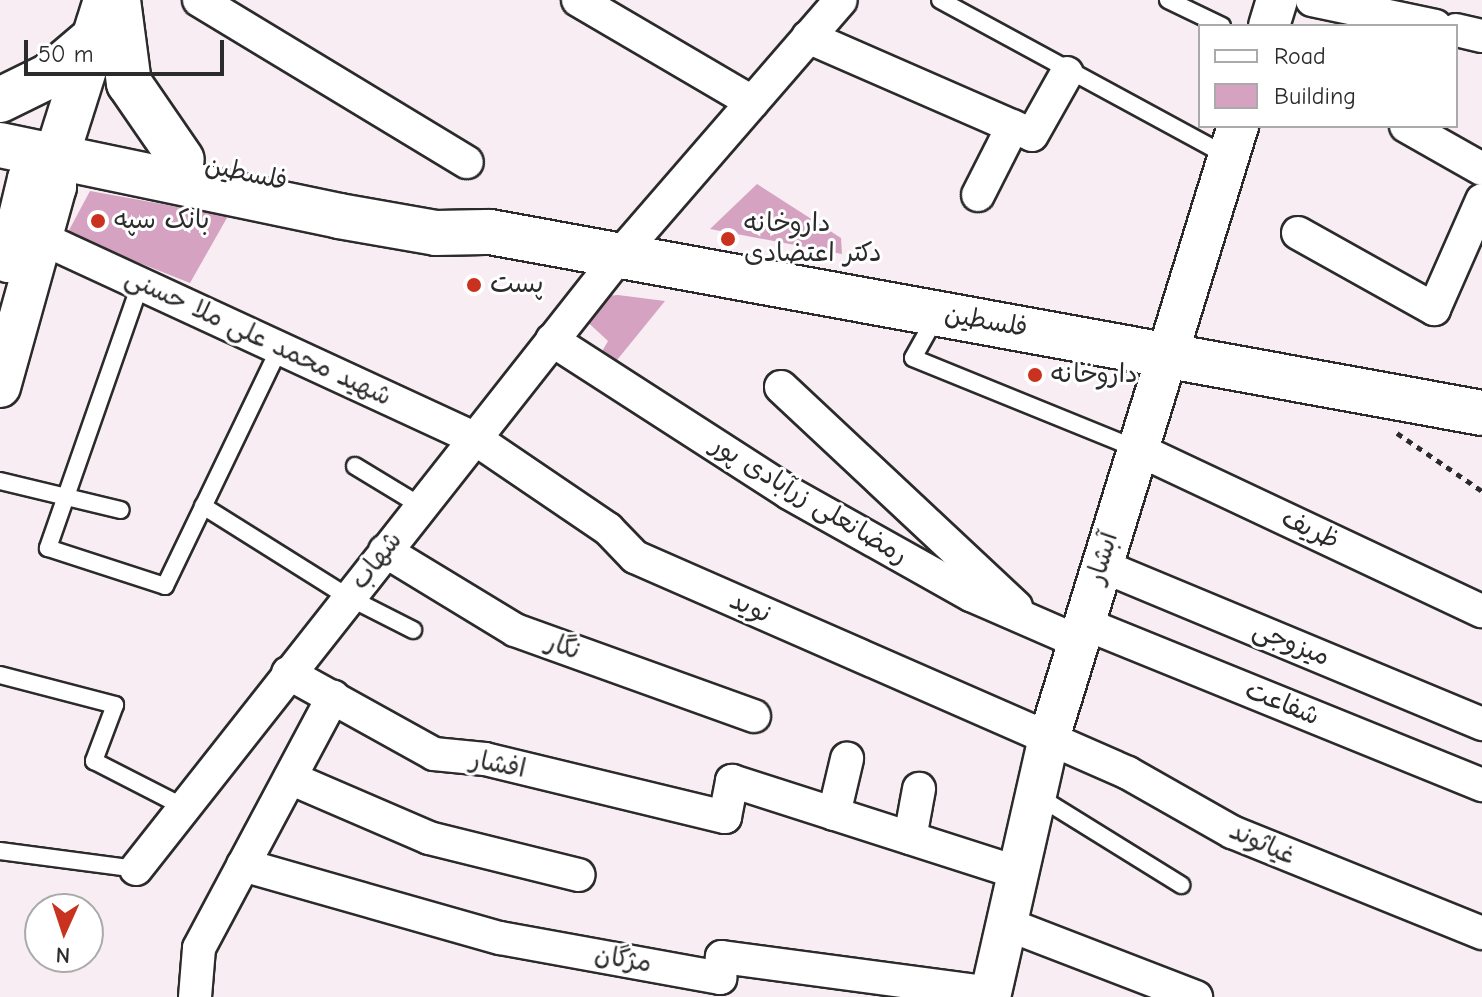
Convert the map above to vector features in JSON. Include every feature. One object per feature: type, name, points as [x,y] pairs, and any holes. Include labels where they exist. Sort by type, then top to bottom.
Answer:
[{"type":"main road","points":[[118,0],[129,83],[182,160]]},
{"type":"main road","points":[[0,100],[49,76],[100,19]]},
{"type":"main road","points":[[60,146],[100,19]]},
{"type":"main road","name":"فلسطین","points":[[0,121],[60,146],[422,231],[490,232]]},
{"type":"main road","name":"فلسطین","points":[[0,145],[60,146],[182,160],[437,214],[490,232],[1482,413]]},
{"type":"street","points":[[199,0],[467,162]]},
{"type":"street","points":[[578,0],[752,102]]},
{"type":"street","name":"شهاب","points":[[136,869],[182,806],[620,255],[841,0]]},
{"type":"street","points":[[1270,24],[1277,0]]},
{"type":"street","points":[[1312,0],[1426,24]]},
{"type":"street","points":[[1458,30],[1482,36]]},
{"type":"street","points":[[808,37],[1032,135],[1067,73]]},
{"type":"street","points":[[978,195],[1013,126]]},
{"type":"street","points":[[1410,128],[1482,169]]},
{"type":"street","name":"آبشار","points":[[990,995],[1004,923],[1049,738],[1233,141]]},
{"type":"street","points":[[0,387],[56,187],[60,146]]},
{"type":"street","points":[[0,298],[28,179],[60,146]]},
{"type":"street","points":[[1298,233],[1434,309],[1470,261],[1482,200]]},
{"type":"street","name":"شهید محمد علی ملا حسنی","points":[[41,238],[140,285],[281,345],[474,438]]},
{"type":"street","name":"رمضانعلی زرآبادی پور","points":[[552,340],[789,493],[971,595],[1030,621],[1080,632]]},
{"type":"street","points":[[781,387],[1030,621]]},
{"type":"street","name":"نوید","points":[[474,438],[608,529],[635,557],[1049,738]]},
{"type":"street","name":"ظریف","points":[[1137,449],[1482,611]]},
{"type":"street","name":"نگار","points":[[385,551],[515,630],[754,716]]},
{"type":"street","name":"میزوجی","points":[[1100,565],[1482,724]]},
{"type":"street","name":"شفاعت","points":[[1080,632],[1482,785]]},
{"type":"street","name":"افشار","points":[[288,673],[434,754],[485,759],[725,817],[732,781],[834,814]]},
{"type":"street","points":[[195,997],[199,948],[333,697]]},
{"type":"street","name":"غیاثوند","points":[[1049,738],[1128,773],[1232,832],[1482,933]]},
{"type":"street","points":[[847,759],[834,814],[1016,872]]},
{"type":"street","points":[[290,778],[429,838],[579,875]]},
{"type":"street","points":[[910,838],[919,789]]},
{"type":"street","name":"مژگان","points":[[243,865],[500,938],[720,978],[722,957],[990,995]]},
{"type":"street","points":[[1004,923],[1196,997]]},
{"type":"lane","points":[[940,0],[1067,73],[1198,127]]},
{"type":"lane","points":[[1168,0],[1218,24]]},
{"type":"lane","points":[[1201,128],[1233,141]]},
{"type":"lane","points":[[140,285],[64,494],[48,548],[165,586],[281,345]]},
{"type":"lane","points":[[938,314],[913,358],[1137,449]]},
{"type":"lane","points":[[355,466],[421,506]]},
{"type":"lane","points":[[0,481],[121,510]]},
{"type":"lane","points":[[203,506],[348,597],[413,630]]},
{"type":"lane","points":[[0,675],[115,705],[94,761],[182,806]]},
{"type":"lane","points":[[1035,794],[1181,885]]},
{"type":"lane","points":[[0,851],[136,869]]},
{"type":"path","points":[[1390,426],[1417,451],[1482,491]]},
{"type":"building","points":[[757,184],[841,238],[842,254],[710,229]]},
{"type":"building","points":[[90,191],[228,216],[190,283],[67,234]]},
{"type":"building","points":[[603,296],[665,301],[613,365],[600,355],[608,341],[581,316]]},
{"type":"place","name":"بانک سپه","points":[[98,221]]},
{"type":"place","name":"داروخانه دکتر اعتضادی","points":[[728,239]]},
{"type":"place","name":"پست","points":[[474,285]]},
{"type":"place","name":"داروخانه","points":[[1035,375]]}]
